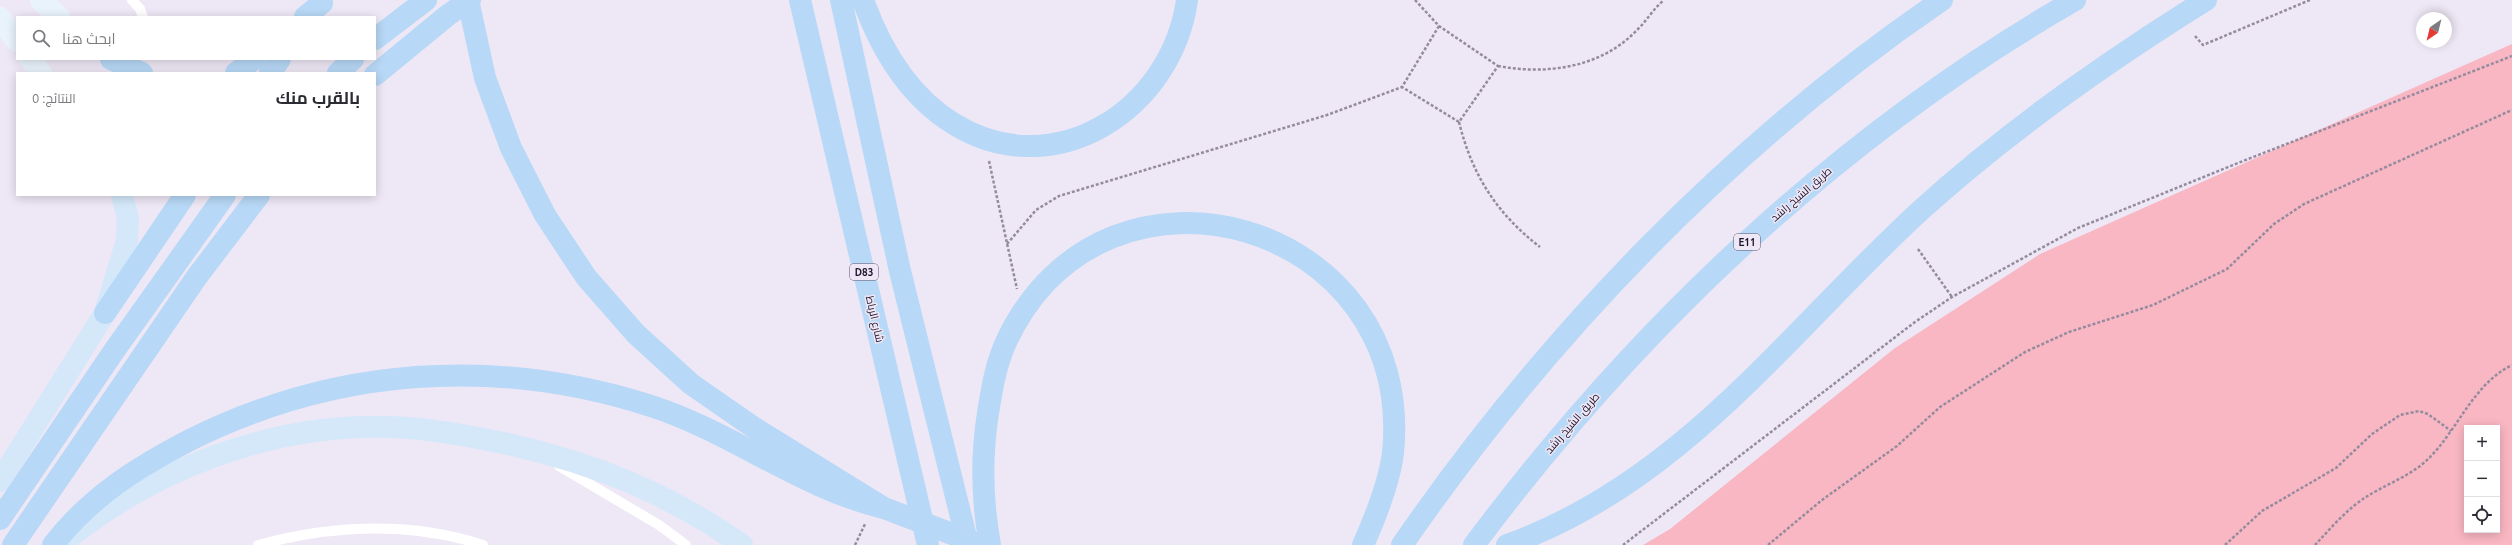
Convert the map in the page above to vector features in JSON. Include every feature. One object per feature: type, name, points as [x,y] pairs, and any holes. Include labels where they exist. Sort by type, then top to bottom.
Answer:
[{"type":"highway","points":[[376,38],[426,0]]},
{"type":"highway","points":[[376,74],[448,14],[469,0],[485,78],[511,148],[545,215],[586,277],[636,334],[692,384],[875,514],[982,545]]},
{"type":"highway","name":"شارع الرباط","points":[[800,0],[928,545]]},
{"type":"highway","points":[[841,0],[900,271],[968,545]]},
{"type":"highway","points":[[863,0],[873,27],[891,60],[919,96],[955,124],[983,137],[1020,145],[1043,145],[1073,139],[1108,124],[1127,111],[1158,78],[1179,38],[1187,0]]},
{"type":"highway","points":[[1402,545],[1480,439],[1542,363],[1657,239],[1781,125],[1845,71],[1942,0]]},
{"type":"highway","name":"طريق الشيخ راشد","points":[[1474,545],[1570,424],[1618,370],[1736,251],[1857,147],[1921,99],[1987,54],[2075,0]]},
{"type":"highway","points":[[1507,545],[1593,506],[1657,461],[1724,407],[1920,211],[1987,153],[2063,94],[2129,48],[2206,0]]},
{"type":"highway","points":[[306,16],[319,6]]},
{"type":"highway","points":[[112,60],[140,72]]},
{"type":"highway","points":[[237,72],[253,60]]},
{"type":"highway","points":[[271,72],[279,60]]},
{"type":"highway","points":[[339,72],[352,60]]},
{"type":"highway","points":[[105,313],[185,196]]},
{"type":"highway","points":[[0,519],[118,345],[224,196]]},
{"type":"highway","points":[[13,545],[196,278],[258,196]]},
{"type":"highway","points":[[990,545],[984,515],[984,438],[996,371],[1007,341],[1022,313],[1042,287],[1071,262],[1092,248],[1122,235],[1153,226],[1191,223],[1217,224],[1248,231],[1279,242],[1306,258],[1332,279],[1353,303],[1370,330],[1384,360],[1392,391],[1395,423],[1393,455],[1381,500],[1363,545]]},
{"type":"highway","points":[[53,545],[80,514],[128,475],[220,425],[272,405],[325,390],[380,380],[435,375],[490,376],[545,381],[600,392],[653,407],[705,428],[825,489],[861,503],[875,514]]},
{"type":"main road","points":[[0,481],[105,313],[127,240],[128,219],[122,196]]},
{"type":"main road","points":[[60,545],[86,524],[136,492],[189,466],[260,443],[316,431],[388,427],[461,434],[525,448],[592,466],[655,492],[714,526],[742,545]]},
{"type":"street","points":[[41,0],[58,16]]},
{"type":"street","points":[[0,18],[16,40]]},
{"type":"street","points":[[31,60],[39,72]]},
{"type":"street","points":[[111,60],[123,72]]},
{"type":"lane","points":[[132,0],[140,9],[143,16]]},
{"type":"lane","points":[[525,448],[602,490],[659,524],[686,545]]},
{"type":"lane","points":[[258,545],[290,537],[336,530],[383,529],[429,532],[483,545]]},
{"type":"path","points":[[1415,0],[1439,26],[1498,66],[1537,71],[1557,69],[1592,59],[1612,49],[1635,33],[1664,0]]},
{"type":"path","points":[[2195,36],[2203,45],[2310,0]]},
{"type":"path","points":[[1007,244],[1036,210],[1059,196],[1327,115],[1402,87],[1439,26]]},
{"type":"path","points":[[1623,545],[1915,322],[1952,297],[2078,228],[2243,161],[2512,56]]},
{"type":"path","points":[[1459,122],[1498,66]]},
{"type":"path","points":[[1402,87],[1459,122],[1472,164],[1493,202],[1512,224],[1540,247]]},
{"type":"path","points":[[1768,545],[1822,500],[1898,446],[1940,407],[2025,352],[2069,332],[2123,315],[2183,292],[2227,269],[2274,224],[2304,204],[2512,110]]},
{"type":"path","points":[[983,137],[1022,313]]},
{"type":"path","points":[[1918,249],[1952,297]]},
{"type":"path","points":[[2315,545],[2364,498],[2419,467],[2434,453],[2482,387],[2495,374],[2512,365]]},
{"type":"path","points":[[2225,545],[2262,511],[2332,471],[2372,434],[2400,415],[2419,411],[2428,414],[2451,431]]},
{"type":"path","points":[[855,545],[875,514]]},
{"type":"shaded area","points":[[2512,44],[2512,545],[1643,545],[1670,529],[1895,348],[2040,254]]}]
